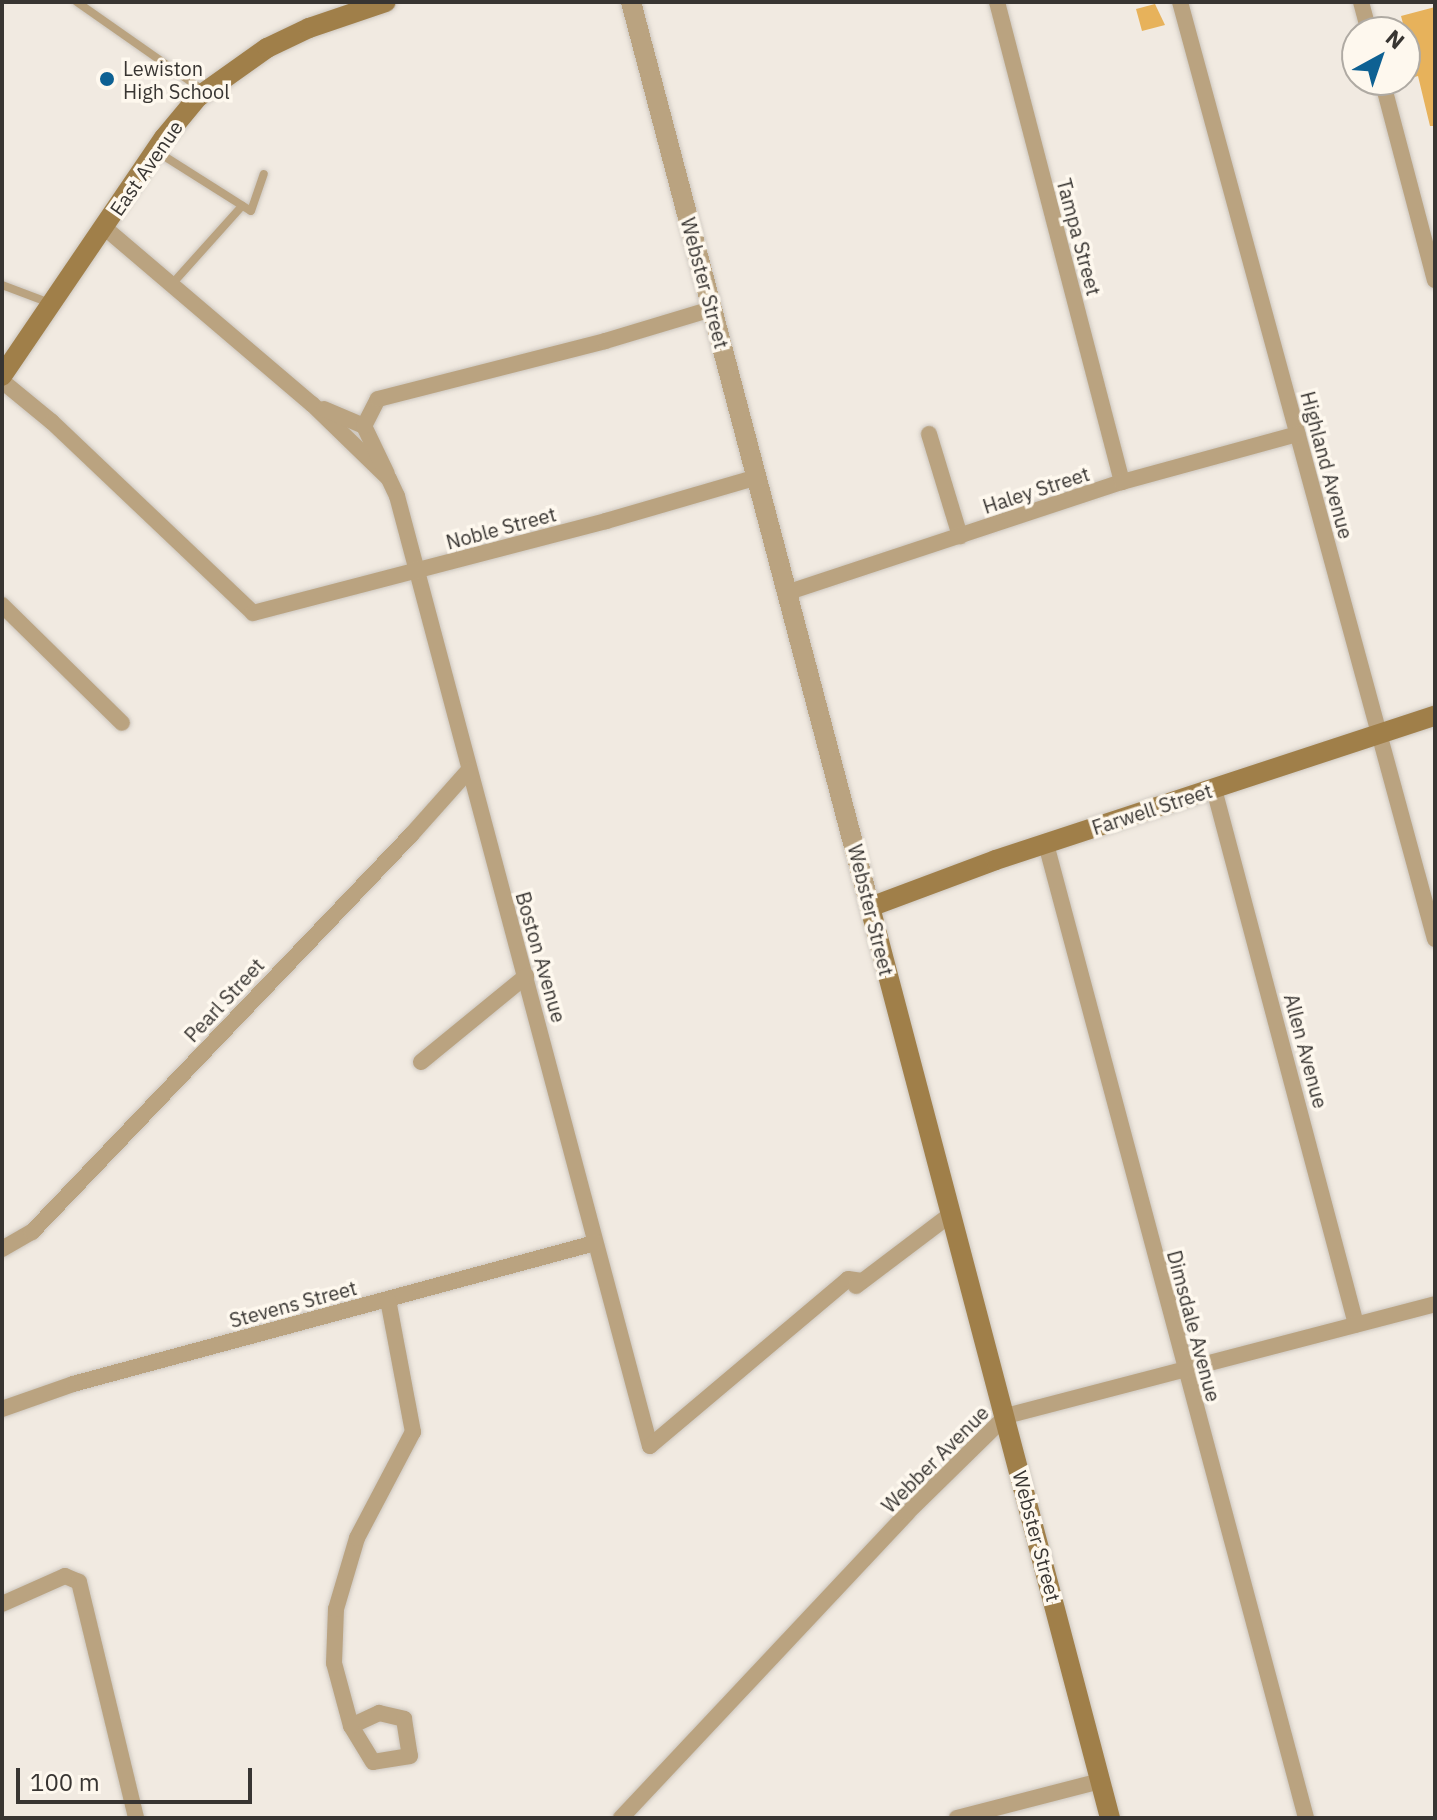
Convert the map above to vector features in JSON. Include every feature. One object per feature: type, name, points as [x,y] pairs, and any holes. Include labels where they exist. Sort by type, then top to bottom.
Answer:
[{"type":"main road","name":"East Avenue","points":[[2,378],[155,151],[204,92],[267,48],[356,6],[386,2]]},
{"type":"main road","name":"Farwell Street","points":[[870,907],[1046,844],[1435,716]]},
{"type":"main road","name":"Webster Street","points":[[870,907],[1110,1818]]},
{"type":"street","name":"Webster Street","points":[[631,2],[870,907]]},
{"type":"street","name":"Tampa Street","points":[[997,2],[1122,482]]},
{"type":"street","name":"Highland Avenue","points":[[1180,2],[1435,939]]},
{"type":"street","points":[[1386,96],[1435,280]]},
{"type":"street","name":"Boston Avenue","points":[[105,228],[312,404],[389,479]]},
{"type":"street","points":[[364,426],[378,399],[605,341],[712,309]]},
{"type":"street","name":"Noble Street","points":[[2,378],[253,613],[757,477]]},
{"type":"street","name":"Boston Avenue","points":[[312,404],[364,426],[389,479],[418,570],[650,1446],[848,1279],[862,1281]]},
{"type":"street","points":[[929,434],[960,536]]},
{"type":"street","name":"Haley Street","points":[[789,592],[1122,482],[1298,434]]},
{"type":"street","points":[[2,605],[122,723]]},
{"type":"street","name":"Pearl Street","points":[[2,1249],[32,1232],[411,835],[469,770]]},
{"type":"street","name":"Allen Avenue","points":[[1214,789],[1356,1324]]},
{"type":"street","name":"Dimsdale Avenue","points":[[1046,844],[1306,1818]]},
{"type":"street","points":[[421,1062],[526,976]]},
{"type":"street","points":[[840,1298],[950,1215]]},
{"type":"street","name":"Stevens Street","points":[[2,1409],[73,1384],[595,1243]]},
{"type":"street","points":[[351,1726],[334,1663],[336,1609],[357,1538],[413,1432],[388,1300]]},
{"type":"street","name":"Webber Avenue","points":[[621,1818],[907,1513],[1006,1416],[1435,1304]]},
{"type":"street","points":[[2,1604],[65,1576],[75,1577],[85,1598],[136,1818]]},
{"type":"street","points":[[957,1818],[1100,1781]]},
{"type":"lane","points":[[77,2],[204,92]]},
{"type":"lane","points":[[155,151],[251,211],[264,174]]},
{"type":"lane","points":[[172,284],[242,206]]},
{"type":"lane","points":[[2,285],[50,303]]},
{"type":"building","points":[[1155,4],[1165,25],[1142,31],[1136,9]]},
{"type":"building","points":[[1435,7],[1435,126],[1430,126],[1421,88],[1421,16],[1401,16]]},
{"type":"place","name":"Lewiston High School","points":[[107,79]]}]
